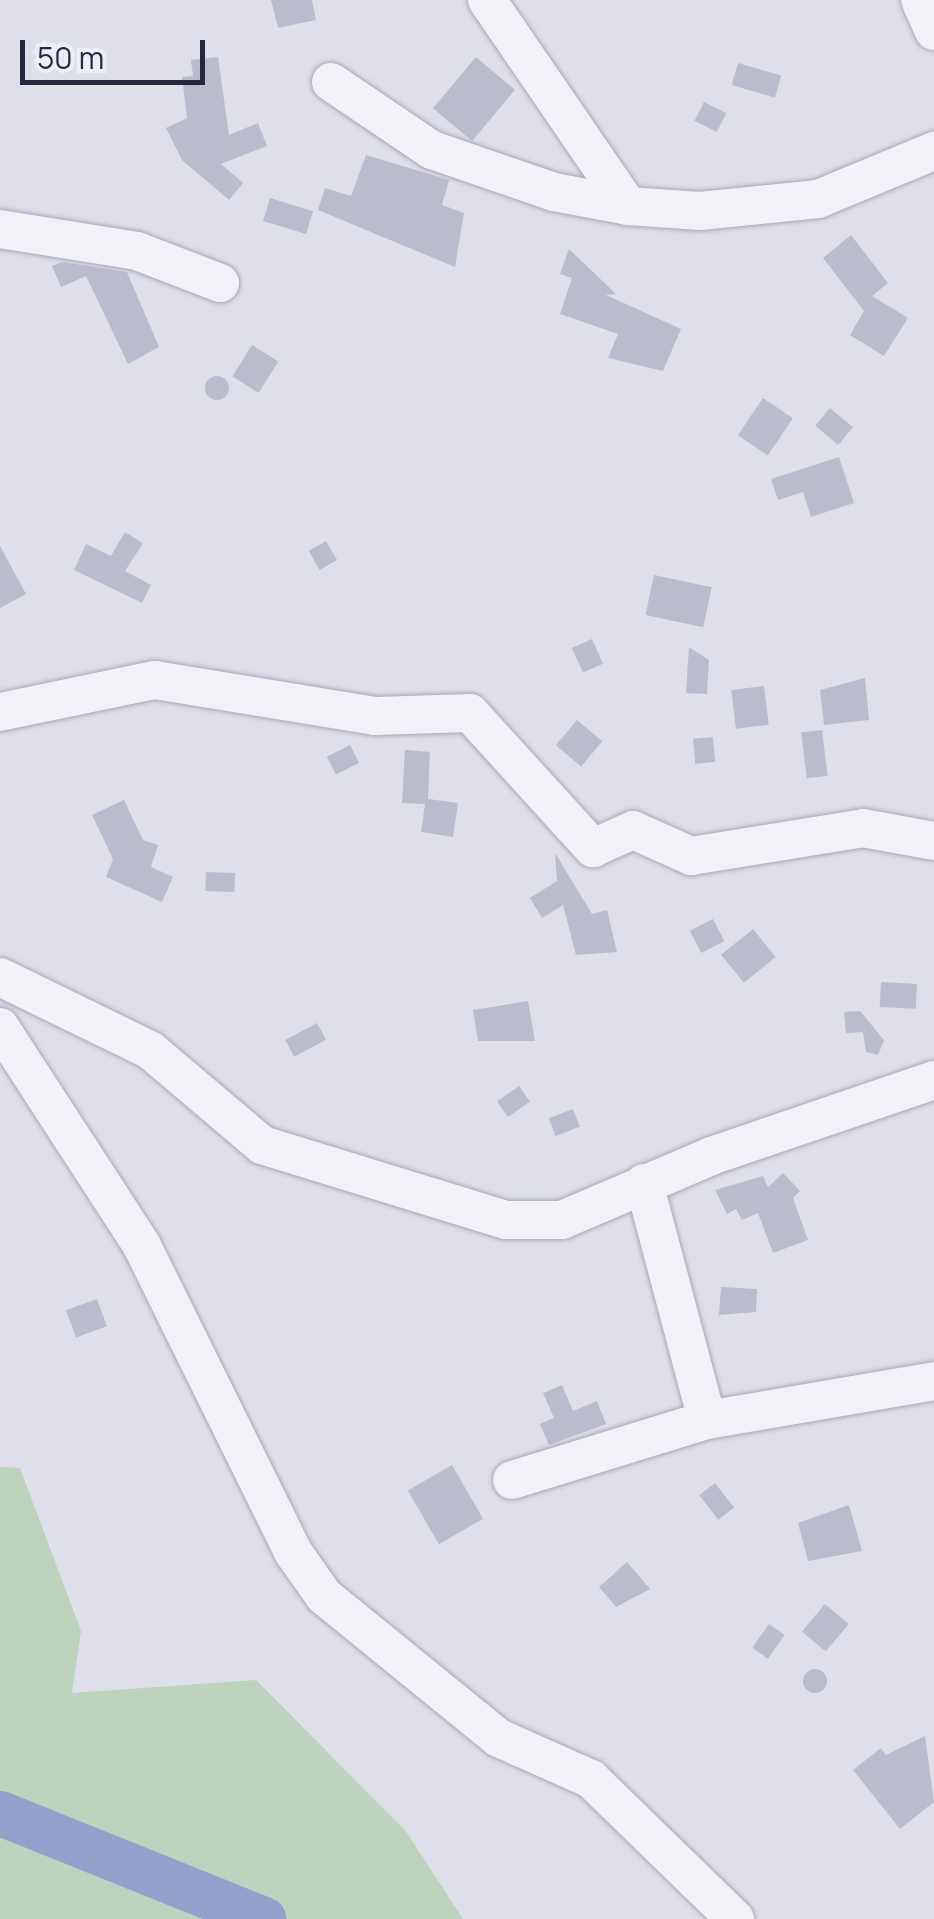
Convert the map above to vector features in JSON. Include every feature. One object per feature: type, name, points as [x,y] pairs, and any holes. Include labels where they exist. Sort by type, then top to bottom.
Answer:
[{"type":"street","points":[[487,0],[628,206]]},
{"type":"street","points":[[920,0],[934,31]]},
{"type":"street","points":[[331,82],[432,150],[554,192],[628,206],[700,211],[818,199],[934,151]]},
{"type":"street","points":[[0,228],[137,250],[220,282]]},
{"type":"street","points":[[0,712],[155,680],[375,716],[470,714],[594,848],[633,830],[691,856],[863,828],[934,841]]},
{"type":"street","points":[[0,977],[150,1050],[262,1145],[403,1195],[538,1223],[934,1080]]},
{"type":"street","points":[[0,1027],[142,1246],[293,1552],[324,1596],[499,1738],[592,1779],[736,1919]]},
{"type":"street","points":[[644,1183],[706,1420]]},
{"type":"street","points":[[512,1480],[706,1420],[934,1381]]},
{"type":"green space","points":[[0,1467],[20,1468],[81,1631],[72,1693],[256,1680],[405,1830],[463,1919],[0,1919]]},
{"type":"building","points":[[271,0],[312,0],[316,20],[278,28]]},
{"type":"building","points":[[218,57],[229,135],[258,123],[267,146],[221,164],[243,183],[229,200],[182,160],[166,128],[187,118],[182,77],[193,76],[191,60]]},
{"type":"building","points":[[476,57],[515,90],[472,141],[433,108]]},
{"type":"building","points":[[738,63],[781,75],[775,98],[732,85]]},
{"type":"building","points":[[704,102],[726,113],[717,132],[694,121]]},
{"type":"building","points":[[366,155],[449,180],[442,205],[464,213],[455,267],[318,210],[325,188],[351,196]]},
{"type":"building","points":[[270,198],[313,211],[306,234],[263,221]]},
{"type":"building","points":[[851,235],[888,283],[872,296],[908,318],[884,356],[850,335],[864,311],[823,258]]},
{"type":"building","points":[[569,249],[616,294],[606,295],[681,329],[663,371],[608,358],[618,334],[560,314],[572,278],[560,274]]},
{"type":"building","points":[[62,262],[127,272],[159,347],[128,364],[86,276],[61,287],[52,266]]},
{"type":"building","points":[[252,345],[278,361],[259,393],[232,376]]},
{"type":"building","points":[[217,376],[229,388],[217,400],[205,388]]},
{"type":"building","points":[[763,398],[793,418],[768,455],[738,435]]},
{"type":"building","points":[[830,408],[853,427],[838,445],[815,426]]},
{"type":"building","points":[[839,457],[854,503],[811,517],[803,492],[778,500],[771,479]]},
{"type":"building","points":[[125,532],[143,543],[125,571],[151,585],[142,603],[74,570],[86,544],[111,556]]},
{"type":"building","points":[[326,541],[337,560],[320,570],[309,551]]},
{"type":"building","points":[[0,546],[26,594],[0,608]]},
{"type":"building","points":[[654,575],[712,587],[703,627],[645,615]]},
{"type":"building","points":[[592,639],[603,664],[583,673],[572,648]]},
{"type":"building","points":[[689,647],[709,660],[707,694],[686,693]]},
{"type":"building","points":[[865,678],[869,720],[824,725],[820,690]]},
{"type":"building","points":[[764,686],[769,725],[736,729],[731,690]]},
{"type":"building","points":[[577,720],[602,741],[581,766],[556,745]]},
{"type":"building","points":[[822,730],[828,776],[807,778],[801,733]]},
{"type":"building","points":[[713,737],[715,762],[695,764],[693,739]]},
{"type":"building","points":[[350,745],[359,763],[336,775],[327,757]]},
{"type":"building","points":[[405,750],[430,752],[428,799],[458,803],[453,837],[421,832],[425,804],[402,803]]},
{"type":"building","points":[[124,800],[143,840],[158,845],[151,867],[173,877],[162,902],[106,877],[113,859],[92,815]]},
{"type":"building","points":[[555,853],[592,914],[607,910],[617,952],[576,955],[563,905],[542,918],[530,898],[557,881]]},
{"type":"building","points":[[206,872],[235,873],[234,892],[205,891]]},
{"type":"building","points":[[713,919],[724,941],[701,953],[690,931]]},
{"type":"building","points":[[753,929],[776,957],[744,983],[721,955]]},
{"type":"building","points":[[881,982],[917,984],[916,1009],[880,1007]]},
{"type":"building","points":[[528,1001],[535,1041],[478,1041],[473,1010]]},
{"type":"building","points":[[860,1011],[884,1040],[878,1055],[866,1052],[863,1032],[846,1033],[844,1012]]},
{"type":"building","points":[[317,1023],[326,1040],[294,1057],[285,1040]]},
{"type":"building","points":[[519,1086],[530,1102],[508,1117],[497,1101]]},
{"type":"building","points":[[573,1109],[580,1127],[556,1136],[549,1118]]},
{"type":"building","points":[[783,1173],[800,1191],[793,1198],[808,1240],[773,1253],[758,1213],[742,1220],[736,1209],[727,1214],[715,1190],[763,1176],[768,1187]]},
{"type":"building","points":[[721,1287],[757,1289],[756,1312],[719,1315]]},
{"type":"building","points":[[97,1299],[107,1326],[76,1338],[66,1310]]},
{"type":"building","points":[[562,1385],[573,1411],[597,1401],[606,1424],[549,1445],[540,1424],[554,1418],[543,1393]]},
{"type":"building","points":[[452,1465],[483,1519],[439,1544],[408,1490]]},
{"type":"building","points":[[715,1483],[734,1507],[718,1520],[699,1495]]},
{"type":"building","points":[[849,1505],[862,1551],[808,1561],[798,1523]]},
{"type":"building","points":[[627,1562],[650,1589],[616,1607],[599,1587]]},
{"type":"building","points":[[825,1604],[849,1624],[826,1652],[802,1632]]},
{"type":"building","points":[[769,1624],[785,1635],[768,1659],[752,1648]]},
{"type":"building","points":[[815,1669],[827,1681],[815,1693],[803,1681]]},
{"type":"building","points":[[925,1736],[934,1802],[900,1829],[853,1770],[881,1748],[886,1755]]},
{"type":"waterway","points":[[0,1813],[264,1919]]}]
